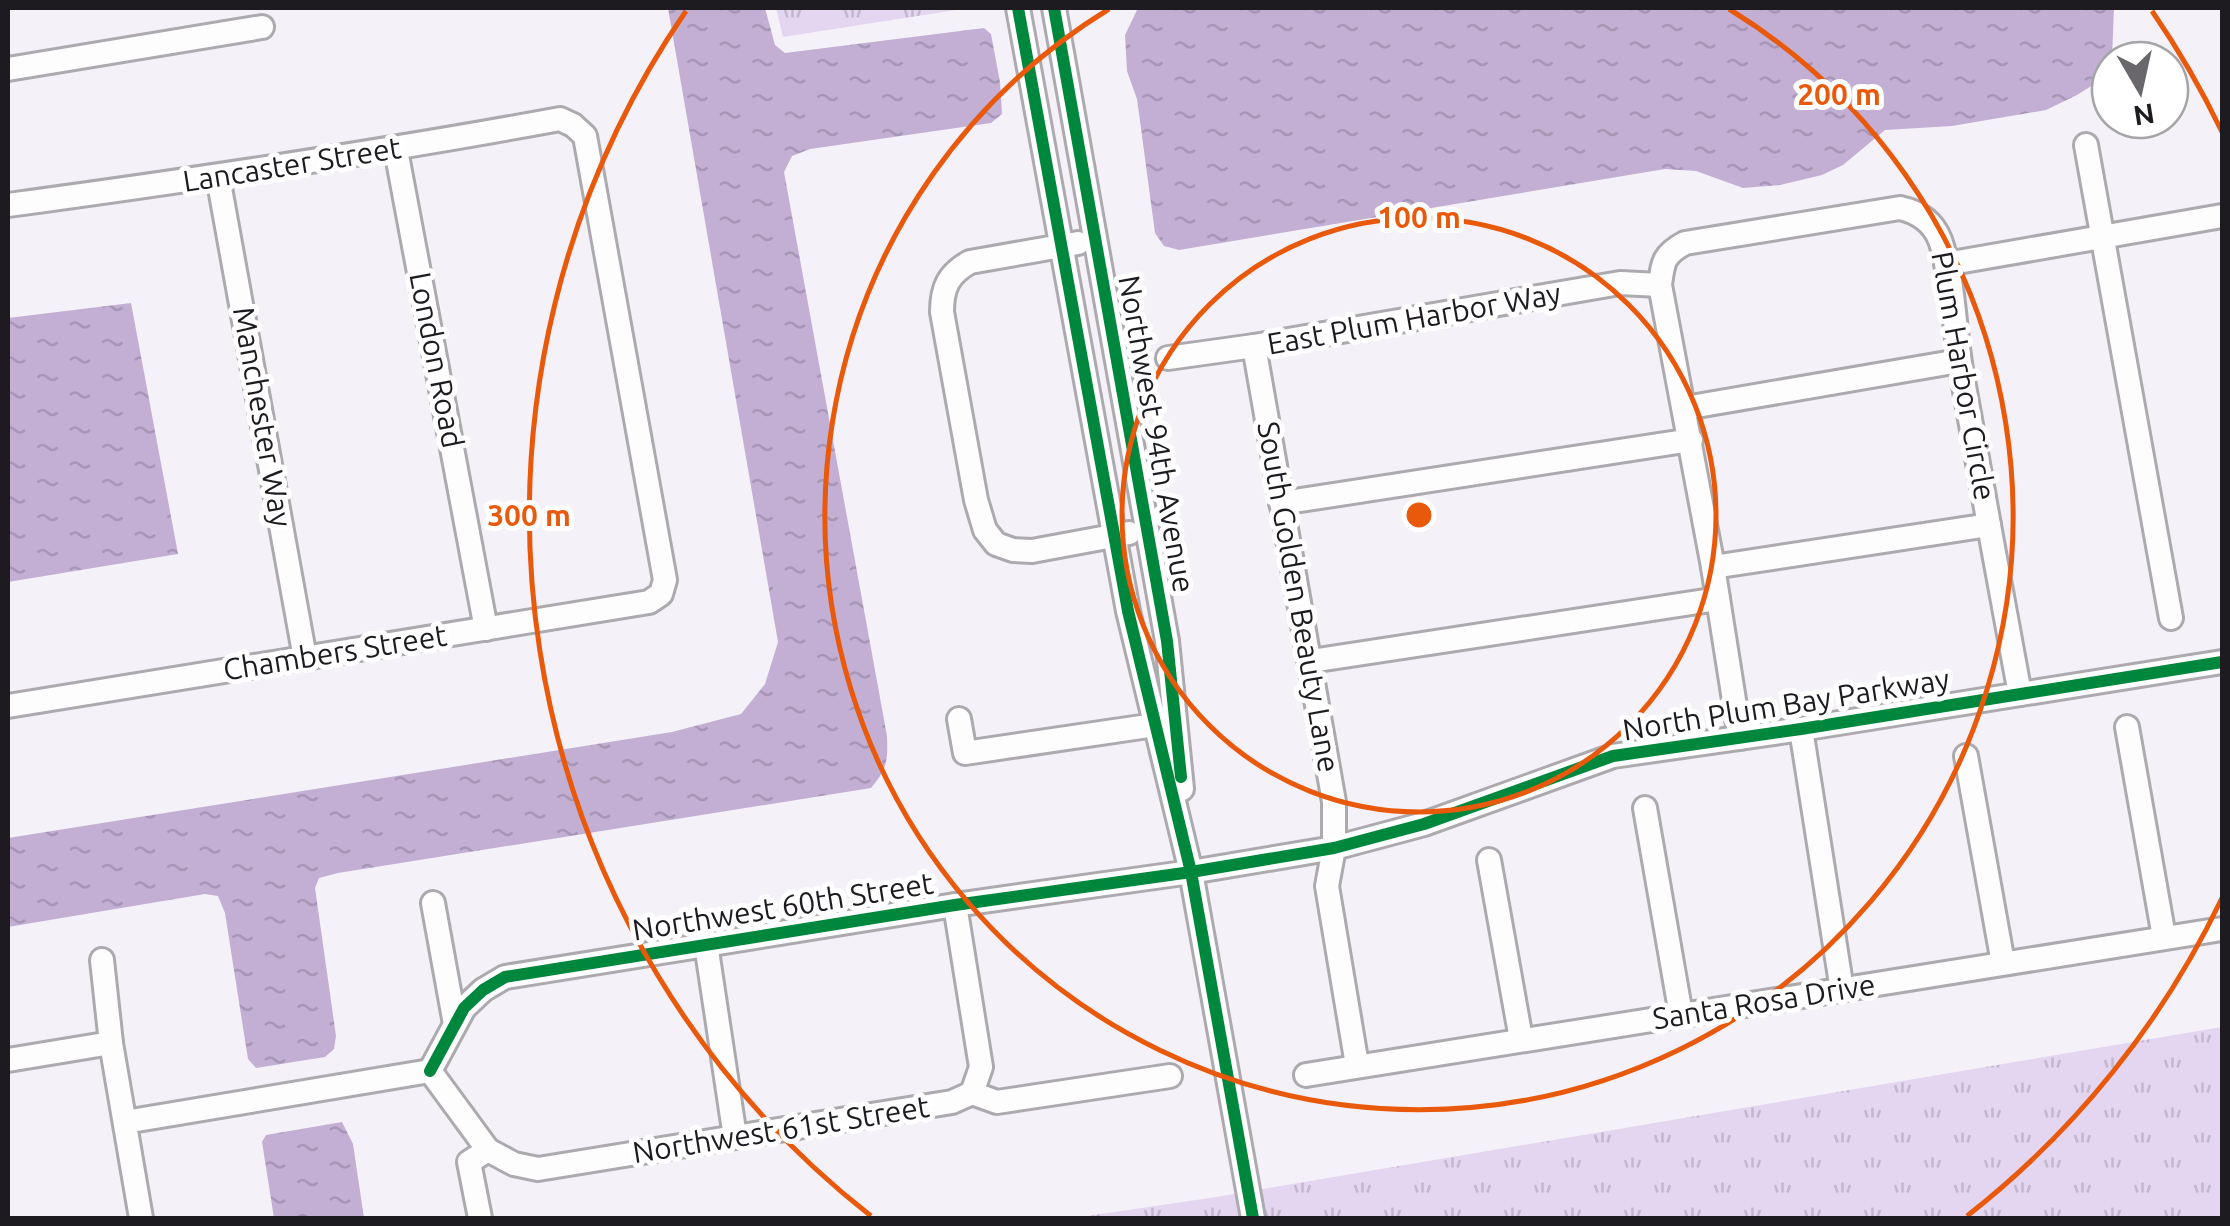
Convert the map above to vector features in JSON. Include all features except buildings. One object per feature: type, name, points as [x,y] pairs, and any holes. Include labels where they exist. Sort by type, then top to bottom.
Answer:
[{"type":"street","name":"Northwest 94th Avenue","points":[[1018,8],[1135,646],[1191,872],[1253,1218]]},
{"type":"street","name":"Northwest 94th Avenue","points":[[1054,8],[1167,641],[1191,872]]},
{"type":"street","points":[[8,69],[262,26]]},
{"type":"street","name":"Lancaster Street","points":[[8,204],[396,150],[560,119],[574,125],[585,136],[665,580],[660,594]]},
{"type":"street","points":[[2086,145],[2171,618]]},
{"type":"street","name":"London Road","points":[[396,150],[486,630]]},
{"type":"street","name":"Manchester Way","points":[[218,177],[305,658]]},
{"type":"street","name":"Plum Harbor Circle","points":[[1660,285],[1663,263],[1672,250],[1685,244],[1900,208],[1916,212],[1928,222],[1939,237],[1946,264],[1959,361],[2020,694]]},
{"type":"street","points":[[1946,264],[2222,216]]},
{"type":"street","points":[[1096,239],[970,262],[946,283],[942,312],[976,500],[985,530],[996,544],[1032,551],[1147,529]]},
{"type":"street","name":"East Plum Harbor Way","points":[[1168,358],[1620,283],[1660,285]]},
{"type":"street","points":[[1660,285],[1691,440],[1740,738]]},
{"type":"street","name":"South Golden Beauty Lane","points":[[1254,346],[1334,802],[1334,848],[1327,886],[1357,1065]]},
{"type":"street","points":[[1685,408],[1959,361]]},
{"type":"street","points":[[1281,504],[1691,440]]},
{"type":"street","points":[[1713,566],[1988,525]]},
{"type":"street","name":"Chambers Street","points":[[8,706],[649,602],[660,594]]},
{"type":"street","points":[[1311,660],[1718,600]]},
{"type":"street","name":"North Plum Bay Parkway","points":[[1191,872],[1334,848],[1424,824],[1613,756],[2222,662]]},
{"type":"street","points":[[960,719],[965,753],[1155,725]]},
{"type":"street","points":[[2127,727],[2164,938]]},
{"type":"street","points":[[1801,729],[1842,990]]},
{"type":"street","points":[[1966,756],[2003,963]]},
{"type":"street","points":[[1645,808],[1681,1016]]},
{"type":"street","points":[[1489,860],[1521,1039]]},
{"type":"street","name":"Northwest 60th Street","points":[[430,1071],[464,1008],[505,977],[955,905],[1191,872]]},
{"type":"street","points":[[434,903],[455,1024]]},
{"type":"street","points":[[955,905],[980,1067],[972,1092]]},
{"type":"street","name":"Santa Rosa Drive","points":[[1306,1075],[2222,929]]},
{"type":"street","points":[[706,944],[736,1137]]},
{"type":"street","points":[[102,960],[141,1218]]},
{"type":"street","points":[[8,1060],[112,1043]]},
{"type":"street","points":[[126,1122],[430,1071],[488,1150],[470,1162],[480,1218]]},
{"type":"street","name":"Northwest 61st Street","points":[[488,1150],[514,1164],[538,1169],[952,1102],[972,1092],[997,1102],[1170,1076]]},
{"type":"green space","points":[[776,8],[969,8],[783,37]]},
{"type":"green space","points":[[2222,1027],[2222,1218],[1074,1218],[1216,1197]]},
{"type":"water","points":[[668,8],[765,8],[775,45],[785,53],[984,28],[991,34],[1002,114],[991,123],[810,149],[792,156],[784,172],[887,736],[883,770],[871,788],[319,878],[315,888],[336,1036],[334,1049],[325,1057],[256,1068],[248,1059],[225,913],[218,896],[205,894],[8,927],[8,838],[672,732],[741,714],[765,684],[778,642]]},
{"type":"water","points":[[1138,8],[2114,8],[2113,40],[2090,40],[2090,87],[2077,95],[2046,110],[1952,126],[1885,130],[1843,165],[1822,175],[1780,185],[1743,188],[1696,171],[1665,169],[1179,250],[1164,246],[1155,233],[1137,99],[1127,71],[1125,35]]},
{"type":"water","points":[[131,303],[178,554],[8,582],[8,318]]},
{"type":"water","points":[[342,1122],[353,1144],[364,1218],[274,1218],[262,1142],[266,1135]]},
{"type":"cycle path","points":[[1018,8],[1128,611],[1191,872],[1253,1218]]},
{"type":"cycle path","points":[[1054,8],[1167,641],[1181,777]]},
{"type":"cycle path","points":[[430,1071],[464,1008],[505,977],[1334,848],[1424,824],[1613,756],[2222,662]]}]
